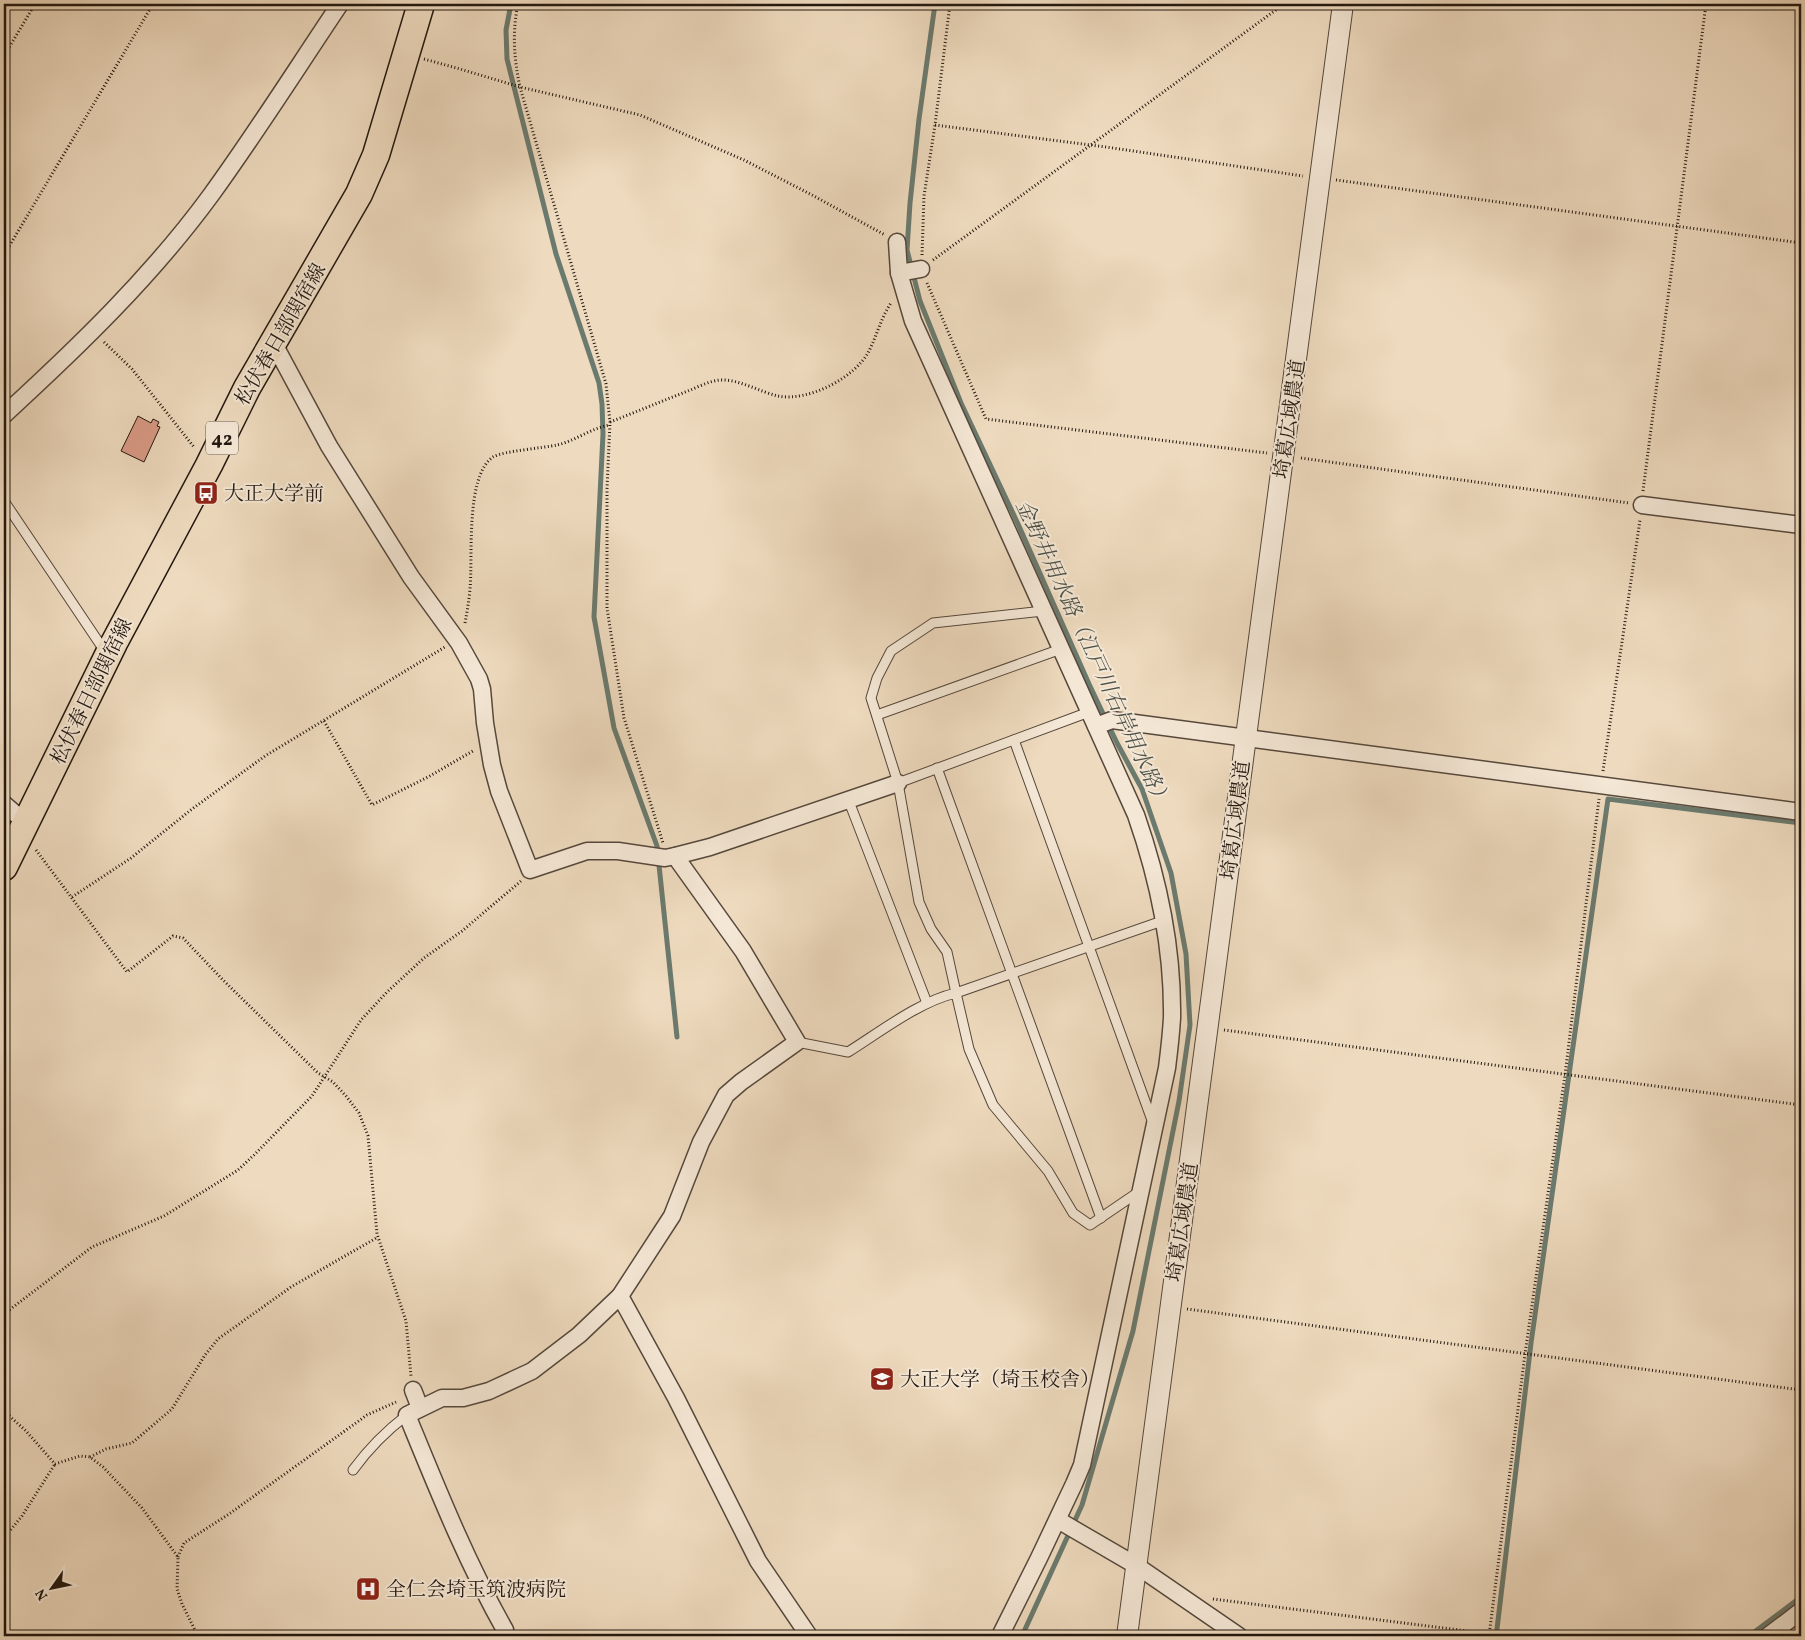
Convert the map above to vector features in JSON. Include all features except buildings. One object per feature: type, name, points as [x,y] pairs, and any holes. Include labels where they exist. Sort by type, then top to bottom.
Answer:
[{"type":"main road","name":"松伏春日部関宿線","points":[[4,867],[108,656],[273,342],[360,194],[376,155],[421,4]]},
{"type":"street","points":[[4,415],[94,330],[176,238],[210,195],[340,4]]},
{"type":"street","name":"埼葛広域農道","points":[[1127,1636],[1343,4]]},
{"type":"street","points":[[897,242],[896,256],[899,273],[913,321],[1136,815],[1152,861],[1168,943],[1172,1021],[1167,1068],[1082,1465],[1058,1520],[1000,1636]]},
{"type":"street","points":[[899,273],[921,269]]},
{"type":"street","points":[[273,342],[329,446],[411,577],[458,641],[479,679],[492,765],[499,790],[530,870],[587,851],[618,850],[664,857],[710,847],[898,782]]},
{"type":"street","points":[[1642,505],[1801,525]]},
{"type":"street","points":[[1092,719],[1112,720],[1801,812]]},
{"type":"street","points":[[4,804],[24,827]]},
{"type":"street","points":[[505,1630],[486,1596],[446,1510],[414,1402],[442,1398],[463,1398],[489,1391],[532,1371],[578,1335],[620,1296],[672,1216],[701,1142],[726,1095],[741,1082],[798,1042],[744,951],[664,857]]},
{"type":"street","points":[[620,1296],[676,1398],[758,1561],[809,1636]]},
{"type":"street","points":[[1058,1520],[1137,1566],[1239,1636]]},
{"type":"street","points":[[1768,1636],[1801,1611]]},
{"type":"lane","points":[[4,501],[108,656]]},
{"type":"lane","points":[[1043,611],[934,623],[891,651],[877,678],[871,698],[898,782],[919,902],[931,929],[946,952],[969,1049],[992,1105],[1048,1171],[1073,1213],[1090,1225],[1141,1191]]},
{"type":"lane","points":[[877,715],[1061,649]]},
{"type":"lane","points":[[898,782],[1014,740],[1092,719]]},
{"type":"lane","points":[[1014,740],[1155,1128]]},
{"type":"lane","points":[[937,768],[1101,1218]]},
{"type":"lane","points":[[848,799],[927,1003]]},
{"type":"lane","points":[[798,1042],[848,1052],[927,1003],[942,996],[956,993],[1165,920]]},
{"type":"lane","points":[[353,1470],[366,1452],[414,1402]]},
{"type":"path","points":[[4,56],[35,4]]},
{"type":"path","points":[[4,255],[153,4]]},
{"type":"path","points":[[518,4],[514,41],[515,62],[520,87],[606,384],[610,424],[606,529],[608,608],[624,718],[659,826],[664,857]]},
{"type":"path","points":[[950,4],[924,196],[921,269],[986,418],[1284,455],[1642,505],[1706,4]]},
{"type":"path","points":[[921,269],[1284,4]]},
{"type":"path","points":[[406,55],[520,87],[640,115],[744,160],[897,242]]},
{"type":"path","points":[[935,125],[1801,243]]},
{"type":"path","points":[[72,897],[131,858],[230,779],[264,756],[458,641],[464,630],[470,590],[474,496],[486,464],[497,455],[559,445],[668,399],[720,380],[731,381],[781,396],[796,396],[833,384],[860,364],[868,352],[882,317],[903,289]]},
{"type":"path","points":[[94,330],[132,369],[209,465]]},
{"type":"path","points":[[324,721],[372,805],[428,778],[488,743]]},
{"type":"path","points":[[24,827],[127,972],[173,936],[183,938],[318,1073],[332,1082],[346,1096],[360,1113],[368,1136],[378,1236],[406,1321],[414,1402],[367,1415],[229,1514],[184,1543],[178,1557],[177,1589],[182,1604],[198,1636]]},
{"type":"path","points":[[4,1314],[92,1247],[164,1216],[238,1170],[312,1096],[361,1020],[387,992],[424,958],[462,931],[501,899],[526,877],[530,870]]},
{"type":"path","points":[[1208,1028],[1801,1105]]},
{"type":"path","points":[[1489,1635],[1525,1354],[1565,1075]]},
{"type":"path","points":[[90,1457],[106,1449],[132,1443],[172,1409],[205,1355],[218,1339],[291,1287],[378,1236]]},
{"type":"path","points":[[1171,1306],[1801,1390]]},
{"type":"path","points":[[4,1411],[26,1431],[55,1464]]},
{"type":"path","points":[[4,1538],[22,1516],[55,1464],[80,1456],[90,1457],[103,1467],[142,1508],[178,1557]]},
{"type":"path","points":[[1192,1604],[1197,1597],[1507,1636]]},
{"type":"waterway","points":[[511,4],[506,30],[507,59],[556,254],[599,383],[603,434],[594,617],[614,728],[657,846],[677,1037]]},
{"type":"waterway","name":"金野井用水路（江戸川右岸用水路）","points":[[935,4],[919,119],[907,250],[920,301],[961,403],[1018,524],[1089,684],[1117,743],[1142,789],[1171,873],[1186,954],[1190,1025],[1179,1101],[1133,1331],[1082,1505],[1022,1636]]},
{"type":"waterway","points":[[1497,1629],[1531,1343],[1608,799],[1801,823]]},
{"type":"waterway","points":[[1749,1636],[1801,1597]]},
{"type":"place","name":"大正大学前","points":[[206,493]]},
{"type":"place","name":"大正大学（埼玉校舎）","points":[[882,1379]]},
{"type":"place","name":"全仁会埼玉筑波病院","points":[[368,1589]]}]
